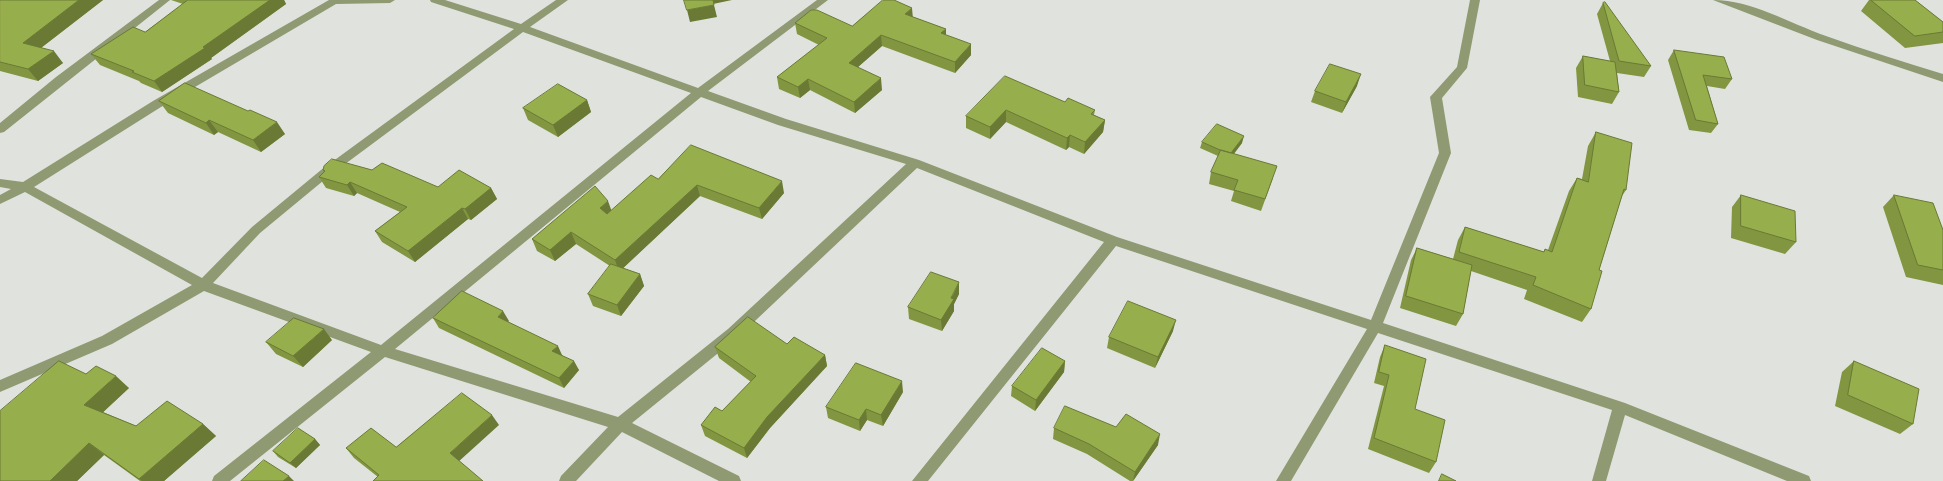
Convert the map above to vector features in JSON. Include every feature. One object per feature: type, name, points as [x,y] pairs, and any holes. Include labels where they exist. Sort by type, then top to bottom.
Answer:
[{"type":"street","points":[[0,129],[112,39],[165,0]]},
{"type":"street","points":[[0,200],[25,187],[157,104],[335,1],[390,0]]},
{"type":"street","points":[[435,0],[522,28],[782,122],[916,163],[1113,240],[1620,408],[1804,481]]},
{"type":"street","points":[[0,386],[107,340],[203,285],[256,230],[325,173],[563,0]]},
{"type":"street","points":[[218,481],[382,351],[699,92],[822,0]]},
{"type":"street","points":[[1283,481],[1374,327],[1445,153],[1436,97],[1462,68],[1475,0]]},
{"type":"street","points":[[1718,0],[1766,16],[1821,38],[1943,78]]},
{"type":"street","points":[[566,481],[620,424],[733,333],[916,163]]},
{"type":"street","points":[[0,183],[25,187],[203,285],[382,351],[620,424],[734,481]]},
{"type":"street","points":[[919,481],[1113,240]]},
{"type":"street","points":[[1599,481],[1620,408]]},
{"type":"building","points":[[0,0],[79,0],[23,43],[54,51],[28,69],[0,62]]},
{"type":"building","points":[[188,0],[270,0],[203,47],[205,48],[154,81],[91,54],[133,27],[145,32]]},
{"type":"building","points":[[684,0],[713,0],[714,5],[687,10]]},
{"type":"building","points":[[883,0],[894,0],[912,8],[905,14],[946,29],[941,33],[971,44],[955,62],[881,35],[849,63],[881,78],[854,102],[808,79],[798,87],[777,77],[827,38],[795,23],[811,10],[817,10],[852,26]]},
{"type":"building","points":[[1871,0],[1915,0],[1943,22],[1943,32],[1915,36]]},
{"type":"building","points":[[1605,2],[1651,66],[1619,61],[1603,3]]},
{"type":"building","points":[[1674,50],[1724,57],[1732,79],[1703,75],[1718,124],[1696,120]]},
{"type":"building","points":[[1583,56],[1615,62],[1619,92],[1585,85]]},
{"type":"building","points":[[1330,64],[1361,74],[1346,102],[1315,91]]},
{"type":"building","points":[[1005,76],[1065,102],[1068,98],[1095,110],[1091,114],[1105,120],[1085,142],[1070,135],[1067,138],[1006,110],[990,127],[966,116]]},
{"type":"building","points":[[185,83],[277,122],[253,140],[209,120],[206,123],[159,101]]},
{"type":"building","points":[[558,84],[587,100],[553,125],[523,108]]},
{"type":"building","points":[[1217,124],[1244,136],[1231,153],[1202,142]]},
{"type":"building","points":[[1596,132],[1632,143],[1626,190],[1624,189],[1599,270],[1602,271],[1591,309],[1533,285],[1536,277],[1459,252],[1465,227],[1544,252],[1545,249],[1552,252],[1577,178],[1588,182]]},
{"type":"building","points":[[691,145],[782,181],[759,208],[697,185],[615,260],[571,232],[550,250],[532,239],[595,186],[608,201],[600,208],[607,214],[651,175],[658,179]]},
{"type":"building","points":[[1221,150],[1277,166],[1265,199],[1234,190],[1238,180],[1211,172]]},
{"type":"building","points":[[332,159],[372,170],[382,163],[438,187],[459,170],[491,188],[465,209],[462,208],[408,251],[375,231],[407,207],[350,182],[347,185],[319,177],[325,171],[323,170],[324,166]]},
{"type":"building","points":[[1741,195],[1795,211],[1796,242],[1741,226]]},
{"type":"building","points":[[1894,195],[1933,203],[1943,230],[1943,270],[1918,265]]},
{"type":"building","points":[[1417,248],[1472,265],[1463,314],[1406,296]]},
{"type":"building","points":[[611,264],[640,274],[617,305],[588,294]]},
{"type":"building","points":[[931,272],[959,282],[951,298],[954,299],[941,320],[908,307]]},
{"type":"building","points":[[462,291],[503,311],[498,317],[558,346],[552,351],[574,361],[559,378],[433,318]]},
{"type":"building","points":[[1128,301],[1176,320],[1158,357],[1109,337]]},
{"type":"building","points":[[748,317],[787,344],[794,337],[825,355],[767,417],[744,448],[701,425],[715,407],[722,411],[756,376],[715,347]]},
{"type":"building","points":[[294,318],[324,329],[293,356],[266,342]]},
{"type":"building","points":[[1385,345],[1426,359],[1415,409],[1445,420],[1436,462],[1374,438],[1389,375],[1379,372]]},
{"type":"building","points":[[1042,348],[1065,361],[1036,400],[1012,386]]},
{"type":"building","points":[[59,361],[86,374],[96,366],[116,376],[84,405],[136,426],[167,401],[203,424],[139,479],[89,443],[50,481],[0,481],[0,411]]},
{"type":"building","points":[[1854,361],[1919,389],[1913,424],[1848,395]]},
{"type":"building","points":[[856,363],[902,381],[881,415],[866,409],[859,420],[826,407]]},
{"type":"building","points":[[462,393],[492,415],[450,453],[483,481],[373,481],[379,475],[346,448],[371,428],[396,447]]},
{"type":"building","points":[[1065,406],[1116,427],[1126,414],[1160,434],[1135,472],[1089,444],[1054,428]]},
{"type":"building","points":[[298,428],[315,439],[290,463],[273,451]]},
{"type":"building","points":[[264,460],[289,476],[283,481],[241,481]]},
{"type":"building","points":[[1442,474],[1456,481],[1439,481]]}]
